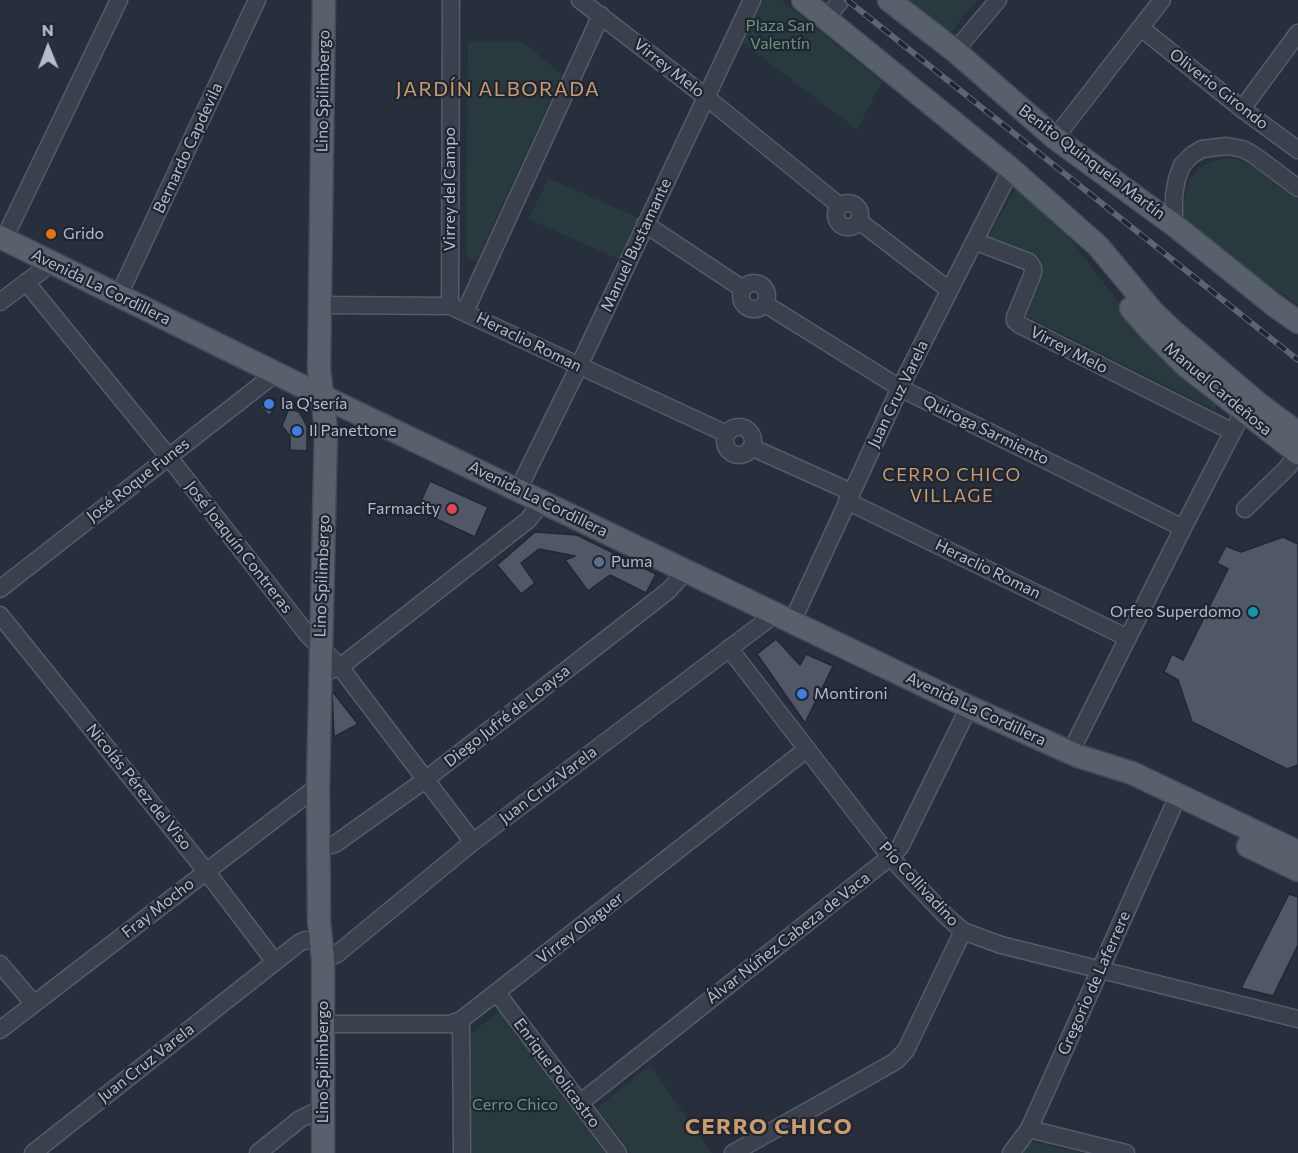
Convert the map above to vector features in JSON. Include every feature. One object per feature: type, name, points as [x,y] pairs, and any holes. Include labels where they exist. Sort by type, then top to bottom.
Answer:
[{"type":"main road","name":"Lino Spilimbergo","points":[[322,1153],[323,1024],[318,786],[329,670],[320,647],[326,429],[319,369],[324,0]]},
{"type":"main road","name":"Manuel Cardeñosa","points":[[803,0],[1011,169],[1054,207],[1110,258],[1153,312],[1260,405],[1298,446]]},
{"type":"main road","name":"Benito Quinquela Martín","points":[[889,0],[955,51],[1055,138],[1174,225],[1298,322]]},
{"type":"main road","name":"Manuel Cardeñosa","points":[[1054,207],[1091,248],[1125,301],[1186,366],[1243,412],[1298,446]]},
{"type":"main road","name":"Avenida La Cordillera","points":[[2,238],[322,396],[969,707],[1074,754],[1132,773],[1298,852]]},
{"type":"main road","name":"Avenida La Cordillera","points":[[1074,754],[1101,772],[1172,809],[1298,870]]},
{"type":"street","points":[[2,238],[119,0]]},
{"type":"street","name":"Bernardo Capdevila","points":[[119,296],[257,0]]},
{"type":"street","name":"Virrey del Campo","points":[[451,0],[458,309]]},
{"type":"street","name":"Virrey Melo","points":[[580,0],[706,97],[840,206],[851,203],[858,207],[861,214],[859,221],[949,290]]},
{"type":"street","name":"Manuel Bustamante","points":[[518,490],[752,0]]},
{"type":"street","points":[[827,18],[841,0]]},
{"type":"street","points":[[955,51],[998,0]]},
{"type":"street","points":[[1055,138],[1162,0]]},
{"type":"street","points":[[458,309],[602,15]]},
{"type":"street","name":"Oliverio Girondo","points":[[1141,28],[1242,109],[1298,150]]},
{"type":"street","points":[[1242,109],[1298,33]]},
{"type":"street","points":[[1174,225],[1174,195],[1182,165],[1192,155],[1202,150],[1227,146],[1243,149],[1298,188]]},
{"type":"street","name":"Juan Cruz Varela","points":[[33,1153],[305,940],[322,950],[337,954],[473,842],[729,648],[784,618],[849,496],[900,388],[1011,169]]},
{"type":"street","name":"Quiroga Sarmiento","points":[[645,224],[743,289],[741,298],[745,306],[753,310],[765,304],[900,388],[1182,528]]},
{"type":"street","name":"Virrey Melo","points":[[974,241],[1029,262],[1033,267],[1033,273],[1015,316],[1015,321],[1020,325],[1233,432]]},
{"type":"street","points":[[0,302],[52,263]]},
{"type":"street","name":"José Joaquín Contreras","points":[[26,282],[168,456],[307,634],[320,647]]},
{"type":"street","name":"Heraclio Roman","points":[[319,305],[458,309],[727,434],[733,428],[745,428],[751,434],[751,447],[1128,638]]},
{"type":"street","name":"José Roque Funes","points":[[0,589],[276,373]]},
{"type":"street","points":[[1074,754],[1182,528],[1243,412]]},
{"type":"street","points":[[1245,509],[1288,466],[1298,446]]},
{"type":"street","points":[[473,842],[425,780],[329,670],[528,520],[543,501]]},
{"type":"street","name":"Diego Jufré de Loaysa","points":[[318,848],[335,844],[425,780],[668,591],[686,571]]},
{"type":"street","name":"Nicolás Pérez del Viso","points":[[0,615],[206,871],[275,962]]},
{"type":"street","name":"Pío Collivadino","points":[[729,648],[890,857],[963,931],[1001,945],[1298,1019]]},
{"type":"street","name":"Álvar Núñez Cabeza de Vaca","points":[[580,1103],[890,857],[905,840],[969,707]]},
{"type":"street","name":"Virrey Olaguer","points":[[323,1024],[450,1024],[461,1020],[807,749]]},
{"type":"street","name":"Fray Mocho","points":[[0,1030],[318,786]]},
{"type":"street","name":"Gregorio de Laferrere","points":[[1011,1153],[1029,1129],[1172,809]]},
{"type":"street","points":[[733,1153],[896,1061],[906,1050],[963,931]]},
{"type":"street","points":[[0,964],[34,1004]]},
{"type":"street","name":"Enrique Policastro","points":[[497,993],[618,1153]]},
{"type":"street","points":[[461,1020],[462,1153]]},
{"type":"street","points":[[258,1153],[300,1119],[323,1108]]},
{"type":"street","points":[[1029,1129],[1126,1153]]},
{"type":"green space","name":"Plaza San Valentín","points":[[762,0],[781,0],[882,82],[857,130],[741,41]]},
{"type":"green space","points":[[906,0],[977,0],[950,34]]},
{"type":"green space","points":[[468,42],[524,42],[562,75],[476,262],[466,257]]},
{"type":"green space","points":[[1232,158],[1254,165],[1298,198],[1298,305],[1185,227],[1183,209],[1189,180],[1198,168],[1216,160]]},
{"type":"green space","points":[[548,178],[641,219],[622,261],[529,219]]},
{"type":"green space","points":[[1018,185],[1057,222],[1167,362],[1216,404],[1216,410],[1024,315],[1042,272],[1039,262],[985,241]]},
{"type":"green space","name":"Cerro Chico","points":[[503,1009],[613,1153],[467,1153],[466,1037]]},
{"type":"green space","points":[[650,1065],[712,1153],[631,1153],[597,1108]]},
{"type":"green space","points":[[1028,1141],[1082,1153],[1019,1153]]},
{"type":"building","name":"la Q'sería","points":[[271,398],[276,400],[270,416],[260,407]]},
{"type":"building","name":"Il Panettone","points":[[289,408],[299,412],[307,427],[307,451],[290,450],[290,436],[282,426]]},
{"type":"building","name":"Farmacity","points":[[430,481],[488,507],[475,537],[417,510]]},
{"type":"building","name":"Puma","points":[[535,532],[577,535],[656,574],[646,593],[610,575],[588,591],[565,560],[575,556],[539,549],[521,563],[535,583],[521,594],[497,565]]},
{"type":"building","name":"Orfeo Superdomo","points":[[1283,537],[1298,544],[1298,765],[1287,769],[1192,722],[1178,680],[1164,672],[1172,654],[1183,660],[1228,569],[1217,563],[1226,546],[1241,552]]},
{"type":"building","name":"Montironi","points":[[776,639],[800,665],[806,654],[833,666],[805,723],[757,654]]},
{"type":"building","points":[[332,691],[358,724],[334,737]]},
{"type":"building","points":[[1289,894],[1298,897],[1298,945],[1273,996],[1241,988]]},
{"type":"railway","points":[[847,0],[1298,360]]},
{"type":"place","name":"Grido","points":[[51,234]]},
{"type":"place","name":"la Q'sería","points":[[269,404]]},
{"type":"place","name":"Il Panettone","points":[[297,431]]},
{"type":"place","name":"Farmacity","points":[[452,509]]},
{"type":"place","name":"Puma","points":[[599,562]]},
{"type":"place","name":"Orfeo Superdomo","points":[[1253,612]]},
{"type":"place","name":"Montironi","points":[[802,694]]},
{"type":"district","name":"JARDÍN ALBORADA","points":[[498,89]]},
{"type":"district","name":"CERRO CHICO VILLAGE","points":[[952,485]]},
{"type":"district","name":"CERRO CHICO","points":[[769,1127]]}]
